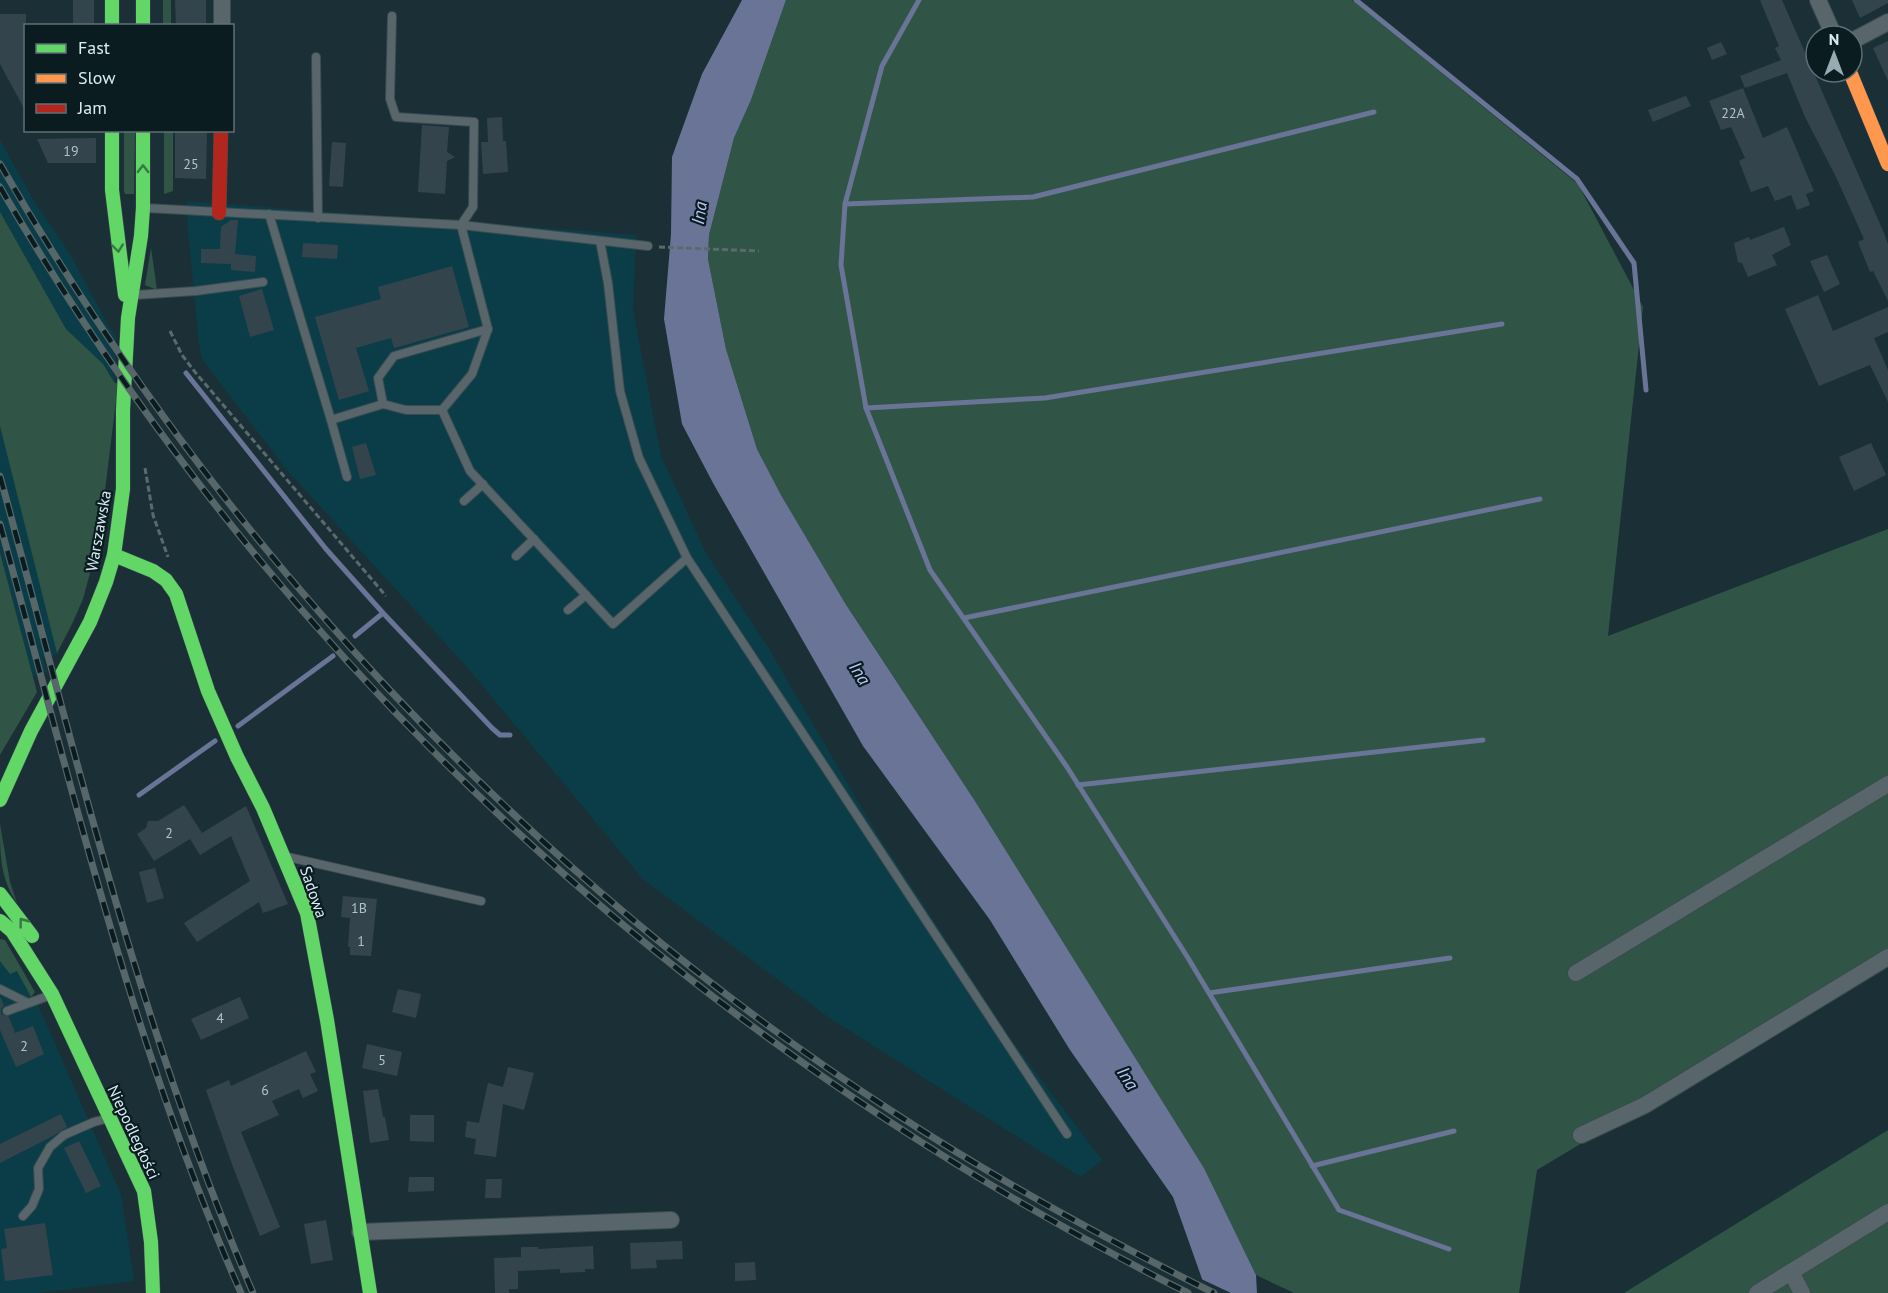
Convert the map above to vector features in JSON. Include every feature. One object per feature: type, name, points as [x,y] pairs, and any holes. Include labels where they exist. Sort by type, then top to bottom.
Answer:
[{"type":"street","points":[[112,0],[112,24]]},
{"type":"street","points":[[143,0],[143,24]]},
{"type":"street","points":[[222,0],[222,24]]},
{"type":"street","points":[[1818,0],[1829,24]]},
{"type":"street","points":[[1864,34],[1888,22]]},
{"type":"street","points":[[1855,84],[1888,164]]},
{"type":"street","name":"Warszawska","points":[[112,132],[112,190],[128,318]]},
{"type":"street","name":"Warszawska","points":[[0,800],[31,731],[90,622],[114,555],[123,489],[123,410],[128,318],[141,236],[143,208],[143,132]]},
{"type":"street","points":[[219,213],[221,132]]},
{"type":"street","points":[[112,190],[120,204],[126,207],[143,208]]},
{"type":"street","name":"Sadowa","points":[[114,555],[153,571],[166,580],[177,594],[186,629],[208,691],[237,757],[263,808],[307,914],[327,1020],[369,1293]]},
{"type":"street","name":"Warszawska","points":[[0,773],[31,731]]},
{"type":"street","points":[[1576,973],[1888,784]]},
{"type":"street","name":"Niepodległości","points":[[0,894],[27,927],[40,950],[52,994]]},
{"type":"street","name":"Niepodległości","points":[[0,921],[12,931],[52,994],[144,1191],[151,1242],[153,1293]]},
{"type":"street","points":[[1581,1135],[1645,1105],[1888,957]]},
{"type":"street","points":[[1757,1293],[1888,1212]]},
{"type":"street","points":[[360,1232],[671,1220]]},
{"type":"street","points":[[1791,1272],[1802,1293]]},
{"type":"lane","points":[[392,16],[390,99],[396,117],[474,122],[473,207],[461,225],[488,329],[472,374],[442,410]]},
{"type":"lane","points":[[316,57],[318,218]]},
{"type":"lane","points":[[143,208],[461,225],[648,246]]},
{"type":"lane","points":[[269,214],[347,477]]},
{"type":"lane","points":[[600,241],[608,283],[620,391],[639,458],[687,558],[1067,1134]]},
{"type":"lane","points":[[132,295],[196,291],[263,282]]},
{"type":"lane","points":[[383,404],[378,378],[394,356],[488,329]]},
{"type":"lane","points":[[331,420],[383,404],[406,410],[442,410]]},
{"type":"lane","points":[[442,410],[470,471],[613,624],[687,558]]},
{"type":"lane","points":[[464,501],[483,484]]},
{"type":"lane","points":[[516,556],[534,539]]},
{"type":"lane","points":[[568,610],[585,595]]},
{"type":"lane","points":[[284,856],[481,901]]},
{"type":"lane","points":[[0,990],[28,1003]]},
{"type":"lane","points":[[7,1011],[52,994]]},
{"type":"lane","points":[[2,1000],[14,996]]},
{"type":"lane","points":[[23,1216],[32,1206],[39,1189],[38,1168],[50,1147],[64,1135],[110,1118]]},
{"type":"path","points":[[648,246],[759,251]]},
{"type":"path","points":[[170,331],[195,372],[386,596]]},
{"type":"path","points":[[143,460],[153,515],[171,567]]},
{"type":"shaded area","points":[[0,140],[35,203],[70,254],[109,327],[117,337],[111,349],[117,366],[111,371],[115,377],[114,382],[103,364],[66,329],[0,212]]},
{"type":"shaded area","points":[[186,201],[636,235],[633,310],[661,456],[706,553],[769,649],[877,834],[1012,1041],[1102,1160],[1081,1177],[828,1017],[643,879],[467,667],[286,469],[202,359]]},
{"type":"shaded area","points":[[0,426],[58,654],[43,658],[47,672],[33,676],[0,553]]},
{"type":"shaded area","points":[[5,941],[42,1014],[121,1195],[134,1281],[38,1293],[0,1293],[0,942]]},
{"type":"green space","points":[[163,0],[171,0],[171,24],[163,24]]},
{"type":"green space","points":[[786,0],[1352,0],[1578,184],[1643,307],[1608,636],[1888,529],[1888,959],[1537,1170],[1519,1293],[1294,1293],[1256,1275],[1204,1168],[975,801],[842,598],[781,495],[757,449],[726,349],[708,259],[709,235],[734,138],[751,100]]},
{"type":"green space","points":[[124,132],[135,132],[134,194],[125,194]]},
{"type":"green space","points":[[164,132],[173,132],[173,191],[164,194]]},
{"type":"green space","points":[[0,212],[66,329],[103,364],[114,382],[118,384],[99,540],[83,599],[57,653],[0,426]]},
{"type":"green space","points":[[151,248],[157,290],[145,285]]},
{"type":"green space","points":[[0,553],[37,692],[0,755]]},
{"type":"green space","points":[[0,824],[10,882],[17,903],[4,875]]},
{"type":"green space","points":[[0,939],[5,940],[35,992],[31,997],[17,971],[10,974],[0,961]]},
{"type":"green space","points":[[1888,1130],[1888,1293],[1624,1293]]},
{"type":"water","name":"Ina","points":[[742,0],[786,0],[751,100],[734,138],[709,235],[708,259],[726,349],[757,449],[781,495],[845,603],[975,801],[1204,1168],[1256,1275],[1257,1293],[1207,1293],[1173,1197],[1070,1050],[990,920],[863,746],[713,483],[682,424],[664,319],[671,234],[672,157],[702,74]]},
{"type":"pier","points":[[1199,1278],[1231,1293],[1204,1293]]},
{"type":"building","points":[[73,0],[94,0],[94,24],[73,24]]},
{"type":"building","points":[[175,0],[206,0],[206,24],[176,24]]},
{"type":"building","points":[[1760,0],[1782,0],[1804,50],[1804,84],[1819,84],[1884,233],[1888,244],[1888,301],[1873,271],[1870,272],[1858,242],[1864,239],[1805,117],[1787,73],[1745,88],[1740,76],[1781,60],[1775,48],[1779,46]]},
{"type":"building","points":[[1852,0],[1888,0],[1888,3],[1860,18]]},
{"type":"building","points":[[0,14],[26,14],[24,108],[0,64]]},
{"type":"building","points":[[1888,41],[1888,81],[1873,48]]},
{"type":"building","points":[[1721,42],[1727,54],[1712,60],[1707,48]]},
{"type":"building","points":[[1743,88],[1763,138],[1787,127],[1814,191],[1806,194],[1810,205],[1797,210],[1791,195],[1775,201],[1768,186],[1751,192],[1739,161],[1745,158],[1731,127],[1721,130],[1709,101]]},
{"type":"building","points":[[1686,96],[1691,106],[1653,122],[1648,110]]},
{"type":"building","points":[[502,117],[508,172],[483,174],[481,142],[488,142],[487,118]]},
{"type":"building","points":[[422,125],[449,127],[447,152],[455,157],[447,161],[445,194],[418,192]]},
{"type":"building","points":[[175,132],[207,132],[206,179],[175,178]]},
{"type":"building","points":[[96,138],[96,163],[48,163],[37,139]]},
{"type":"building","points":[[332,142],[346,143],[343,187],[329,186]]},
{"type":"building","points":[[231,220],[238,220],[235,254],[256,256],[255,272],[231,270],[231,264],[201,263],[201,249],[220,249],[221,227]]},
{"type":"building","points":[[1784,227],[1791,245],[1772,255],[1777,265],[1748,277],[1742,263],[1738,262],[1734,243],[1749,237],[1750,240]]},
{"type":"building","points":[[303,243],[338,245],[337,259],[302,257]]},
{"type":"building","points":[[1827,255],[1840,284],[1824,292],[1810,261]]},
{"type":"building","points":[[452,266],[469,327],[394,348],[391,338],[356,348],[369,391],[339,400],[315,317],[381,299],[378,287]]},
{"type":"building","points":[[262,289],[274,330],[250,337],[239,296]]},
{"type":"building","points":[[1818,295],[1833,331],[1888,307],[1888,332],[1874,338],[1888,370],[1888,402],[1870,365],[1819,386],[1785,309]]},
{"type":"building","points":[[366,443],[376,475],[360,479],[352,447]]},
{"type":"building","points":[[1871,443],[1886,475],[1854,491],[1839,457]]},
{"type":"building","points":[[184,805],[202,833],[246,806],[288,904],[263,913],[259,902],[197,942],[184,923],[250,881],[231,836],[200,855],[190,839],[154,861],[137,834],[146,828],[148,821],[158,821]]},
{"type":"building","points":[[155,868],[164,898],[147,903],[139,872]]},
{"type":"building","points":[[343,896],[377,899],[371,956],[350,955],[350,947],[348,947],[350,918],[341,917]]},
{"type":"building","points":[[398,989],[421,994],[416,1018],[392,1012]]},
{"type":"building","points":[[0,997],[4,1005],[1,1014],[9,1017],[15,1033],[33,1026],[44,1054],[16,1067],[0,1030]]},
{"type":"building","points":[[240,997],[249,1018],[201,1040],[191,1019]]},
{"type":"building","points":[[367,1044],[402,1052],[397,1076],[362,1068]]},
{"type":"building","points":[[306,1051],[316,1072],[310,1074],[318,1091],[303,1098],[299,1089],[272,1101],[279,1115],[241,1132],[280,1227],[260,1236],[206,1090],[229,1080],[231,1086]]},
{"type":"building","points":[[508,1067],[534,1073],[524,1110],[503,1104],[496,1157],[474,1154],[476,1139],[465,1137],[467,1121],[479,1123],[488,1083],[503,1087]]},
{"type":"building","points":[[378,1089],[389,1140],[370,1143],[363,1091]]},
{"type":"building","points":[[61,1114],[67,1127],[0,1163],[0,1144]]},
{"type":"building","points":[[410,1115],[434,1115],[434,1142],[410,1141]]},
{"type":"building","points":[[79,1141],[101,1186],[86,1193],[64,1148]]},
{"type":"building","points":[[409,1177],[434,1177],[434,1191],[408,1192]]},
{"type":"building","points":[[486,1179],[502,1179],[501,1198],[485,1198]]},
{"type":"building","points":[[326,1220],[333,1260],[311,1264],[304,1224]]},
{"type":"building","points":[[45,1223],[53,1275],[5,1281],[1,1249],[7,1248],[4,1229]]},
{"type":"building","points":[[682,1241],[683,1259],[656,1260],[657,1268],[631,1269],[630,1243]]},
{"type":"building","points":[[593,1246],[594,1269],[585,1269],[585,1272],[560,1273],[560,1269],[518,1271],[518,1289],[509,1289],[509,1293],[495,1293],[494,1258],[521,1257],[521,1247],[538,1247],[538,1249]]},
{"type":"building","points":[[755,1262],[756,1280],[735,1281],[735,1263]]},
{"type":"waterway","points":[[919,0],[882,66],[845,204],[841,265],[866,408],[930,570],[1067,767],[1188,958],[1339,1210],[1449,1249]]},
{"type":"waterway","points":[[1356,0],[1577,179],[1634,263],[1646,390]]},
{"type":"waterway","points":[[845,204],[1033,197],[1374,112]]},
{"type":"waterway","points":[[866,408],[1045,398],[1502,324]]},
{"type":"waterway","points":[[186,373],[326,549],[383,613],[492,728],[500,735],[510,735]]},
{"type":"waterway","points":[[964,618],[1540,499]]},
{"type":"waterway","points":[[355,636],[383,613]]},
{"type":"waterway","points":[[238,726],[333,656]]},
{"type":"waterway","points":[[1078,785],[1483,740]]},
{"type":"waterway","points":[[139,795],[215,741]]},
{"type":"waterway","points":[[1209,993],[1450,958]]},
{"type":"waterway","points":[[1312,1166],[1454,1131]]},
{"type":"railway","points":[[0,164],[86,304],[179,438],[281,567],[389,690],[505,806],[627,915],[755,1016],[890,1110],[969,1160],[1049,1206],[1214,1293]]},
{"type":"railway","points":[[0,187],[111,363],[234,528],[368,683],[512,827],[667,961],[831,1083],[1005,1194],[1188,1293]]},
{"type":"railway","points":[[0,476],[83,786],[143,992],[176,1093],[253,1293]]},
{"type":"railway","points":[[0,524],[106,913],[136,1010],[167,1105],[202,1200],[241,1293]]},
{"type":"traffic: fast","points":[[112,0],[112,24]]},
{"type":"traffic: fast","points":[[143,0],[143,24]]},
{"type":"traffic: fast","points":[[112,132],[112,190],[125,295]]},
{"type":"traffic: fast","points":[[0,800],[31,731],[90,622],[114,555],[123,489],[123,410],[128,318],[141,236],[143,208],[143,132]]},
{"type":"traffic: fast","points":[[114,555],[153,571],[166,580],[176,594],[208,691],[237,757],[263,808],[307,913],[327,1020],[370,1293]]},
{"type":"traffic: fast","points":[[0,894],[32,936]]},
{"type":"traffic: fast","points":[[0,921],[12,931],[52,994],[144,1191],[151,1242],[153,1293]]},
{"type":"traffic: slow","points":[[1855,84],[1888,164]]},
{"type":"traffic: jam","points":[[219,213],[221,132]]}]
